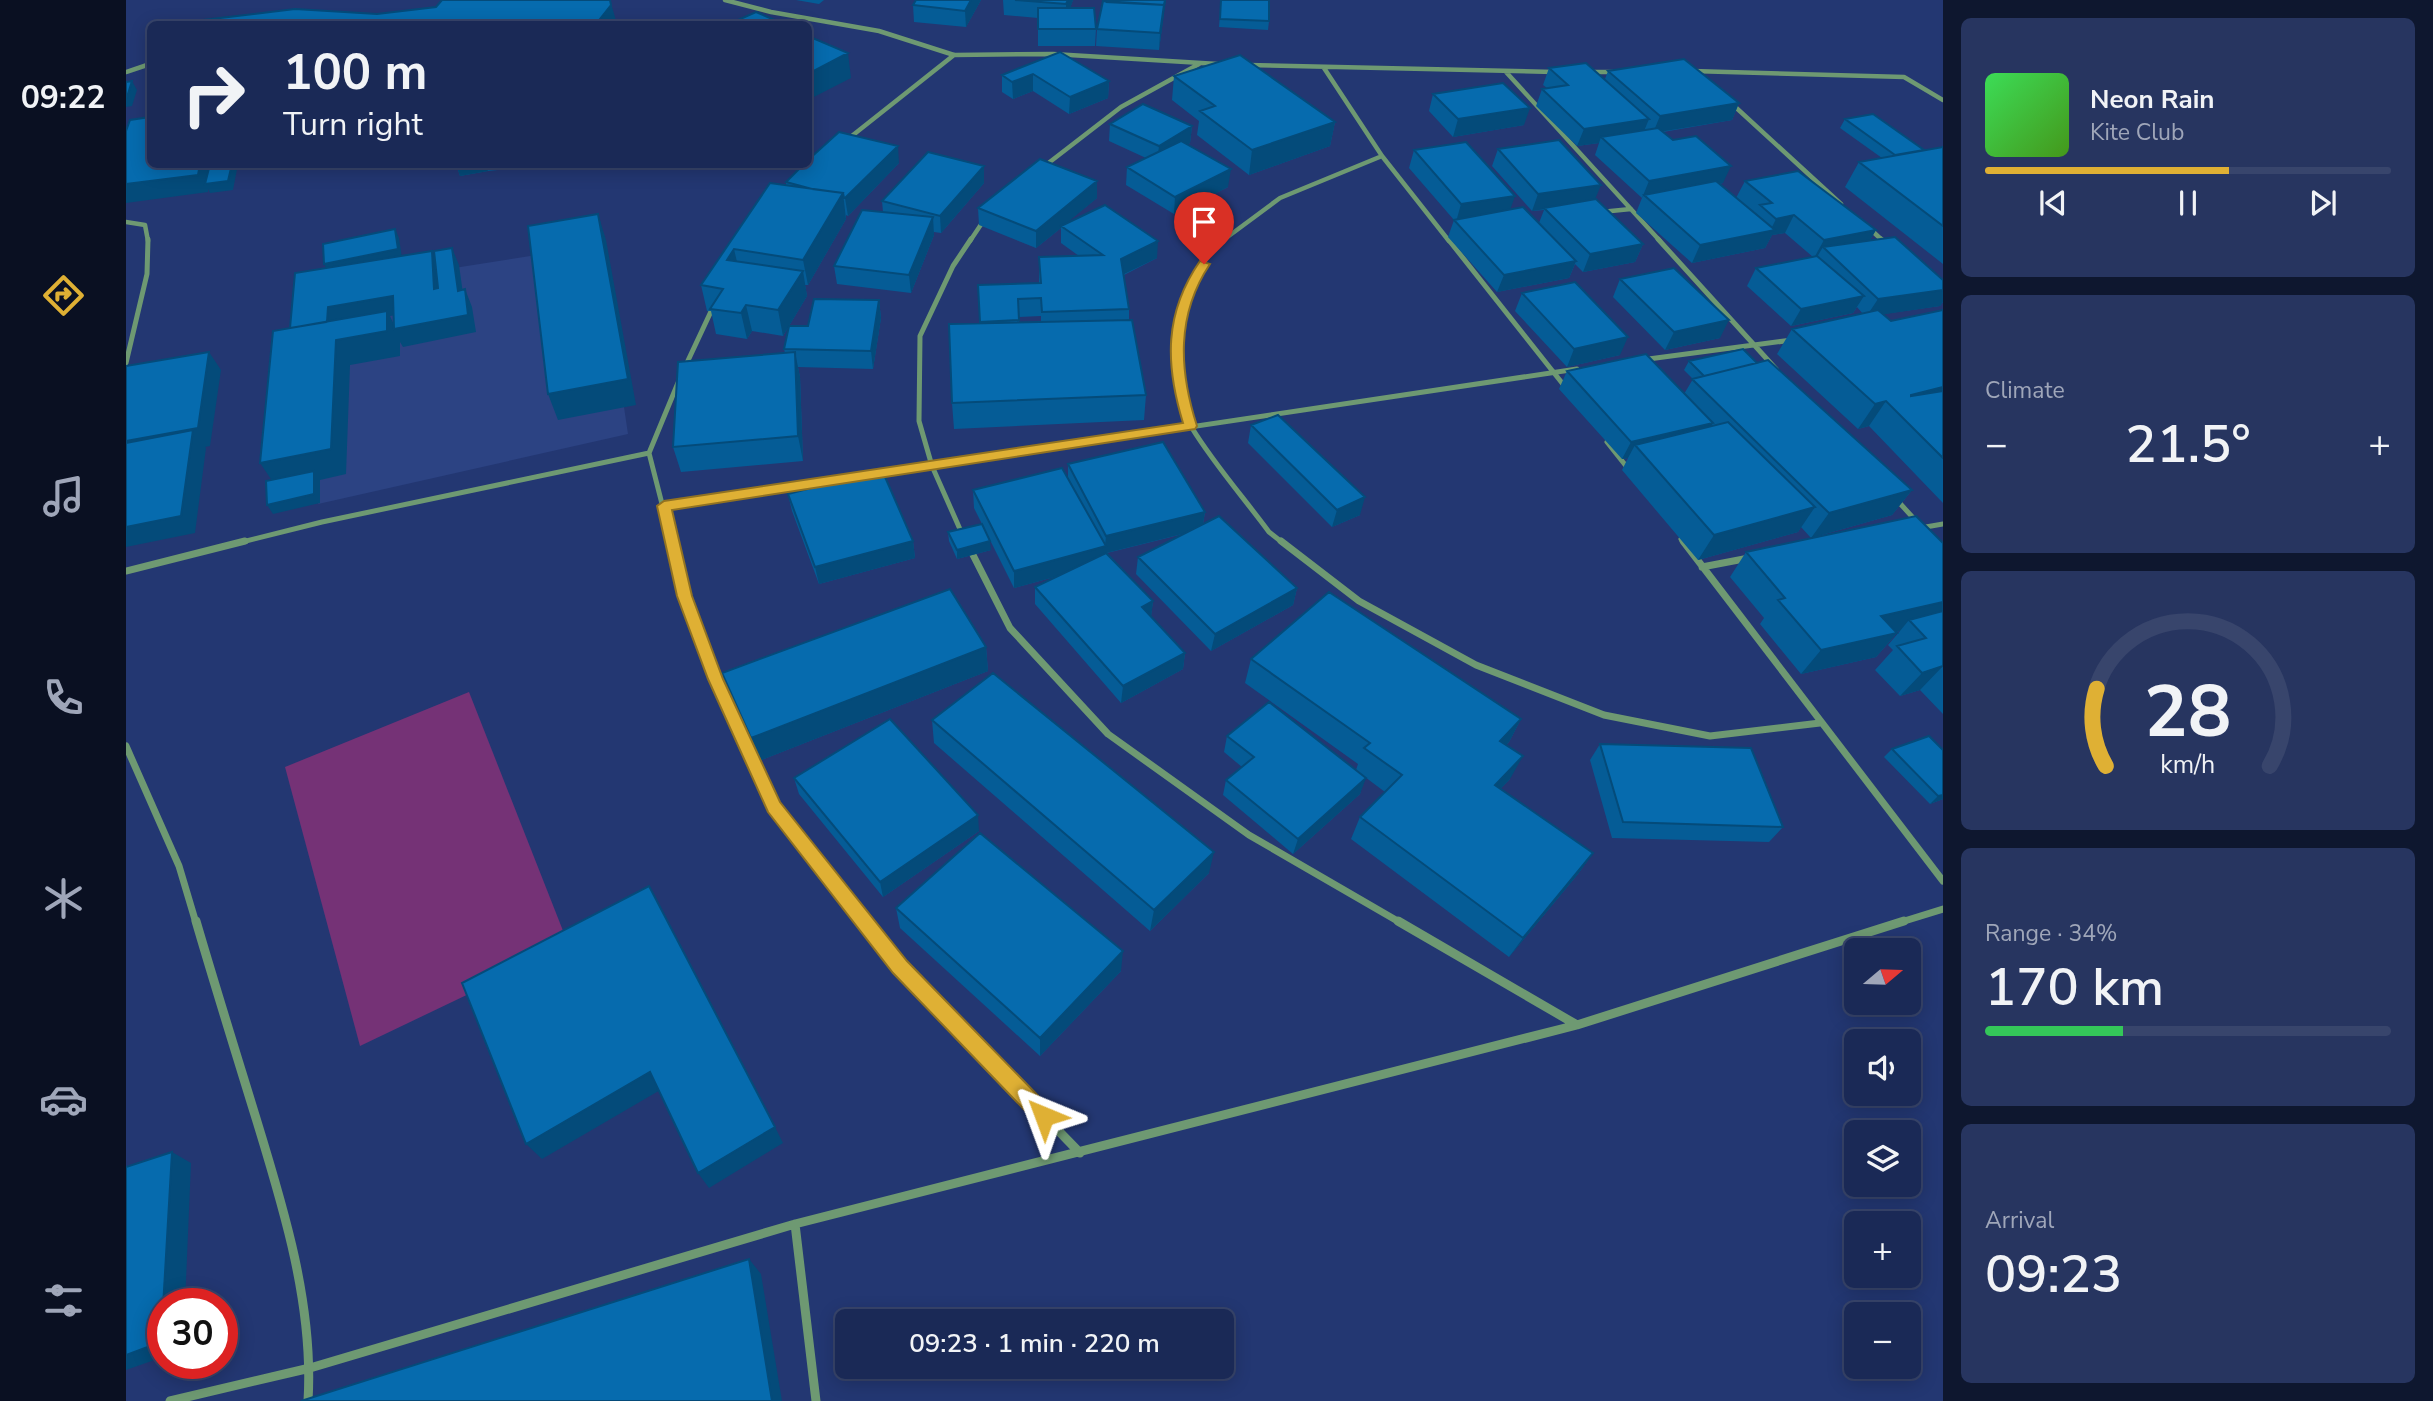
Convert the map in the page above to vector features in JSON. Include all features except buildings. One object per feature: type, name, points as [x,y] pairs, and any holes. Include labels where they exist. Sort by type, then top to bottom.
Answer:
[{"type":"street","points":[[725,0],[771,12],[879,31],[954,55],[1053,54],[1227,65]]},
{"type":"street","points":[[843,144],[954,55]]},
{"type":"street","points":[[1031,178],[1121,107],[1199,64]]},
{"type":"street","points":[[126,72],[147,65]]},
{"type":"street","points":[[1240,65],[1561,72]]},
{"type":"street","points":[[1324,68],[1382,156],[1571,394]]},
{"type":"street","points":[[1683,71],[1904,77],[1943,100]]},
{"type":"street","points":[[1697,71],[1707,81]]},
{"type":"street","points":[[1507,72],[1782,375]]},
{"type":"street","points":[[1574,72],[1629,72]]},
{"type":"street","points":[[1727,100],[1851,213]]},
{"type":"street","points":[[1382,156],[1280,198],[1216,246],[1192,282],[1177,327],[1179,388],[1191,426],[1269,533],[1359,601],[1476,665],[1604,715],[1710,736],[1820,723]]},
{"type":"street","points":[[1807,188],[1821,186]]},
{"type":"street","points":[[1590,213],[1644,207]]},
{"type":"street","points":[[992,213],[982,221],[953,266],[920,336],[919,421],[932,466],[957,524],[1010,628],[1108,734],[1249,835],[1577,1025]]},
{"type":"street","points":[[126,222],[145,225],[149,235],[145,274],[126,363]]},
{"type":"street","points":[[1861,222],[1892,248]]},
{"type":"street","points":[[1440,229],[1454,227]]},
{"type":"street","points":[[718,296],[695,341],[649,453],[685,596],[715,679],[774,807],[900,967],[1080,1153]]},
{"type":"street","points":[[1634,361],[1794,339]]},
{"type":"street","points":[[664,506],[1581,369]]},
{"type":"street","points":[[1604,437],[1637,480]]},
{"type":"street","points":[[126,571],[322,522],[649,453]]},
{"type":"street","points":[[1894,497],[1929,536]]},
{"type":"street","points":[[1908,530],[1943,524]]},
{"type":"street","points":[[1677,534],[1943,881]]},
{"type":"street","points":[[1702,567],[1757,557]]},
{"type":"street","points":[[126,747],[179,866],[276,1185],[299,1283],[310,1368],[308,1401]]},
{"type":"street","points":[[170,1401],[310,1368],[795,1224],[1577,1025],[1943,909]]},
{"type":"street","points":[[795,1224],[816,1401]]},
{"type":"shaded area","points":[[600,245],[628,434],[318,504],[320,482],[278,488],[301,292]]},
{"type":"shaded area","points":[[469,692],[569,946],[360,1046],[285,767]]},
{"type":"route","points":[[1044,1116],[900,967],[774,807],[715,679],[685,596],[664,506],[1191,426],[1179,388],[1177,327],[1192,282],[1204,264]]}]
